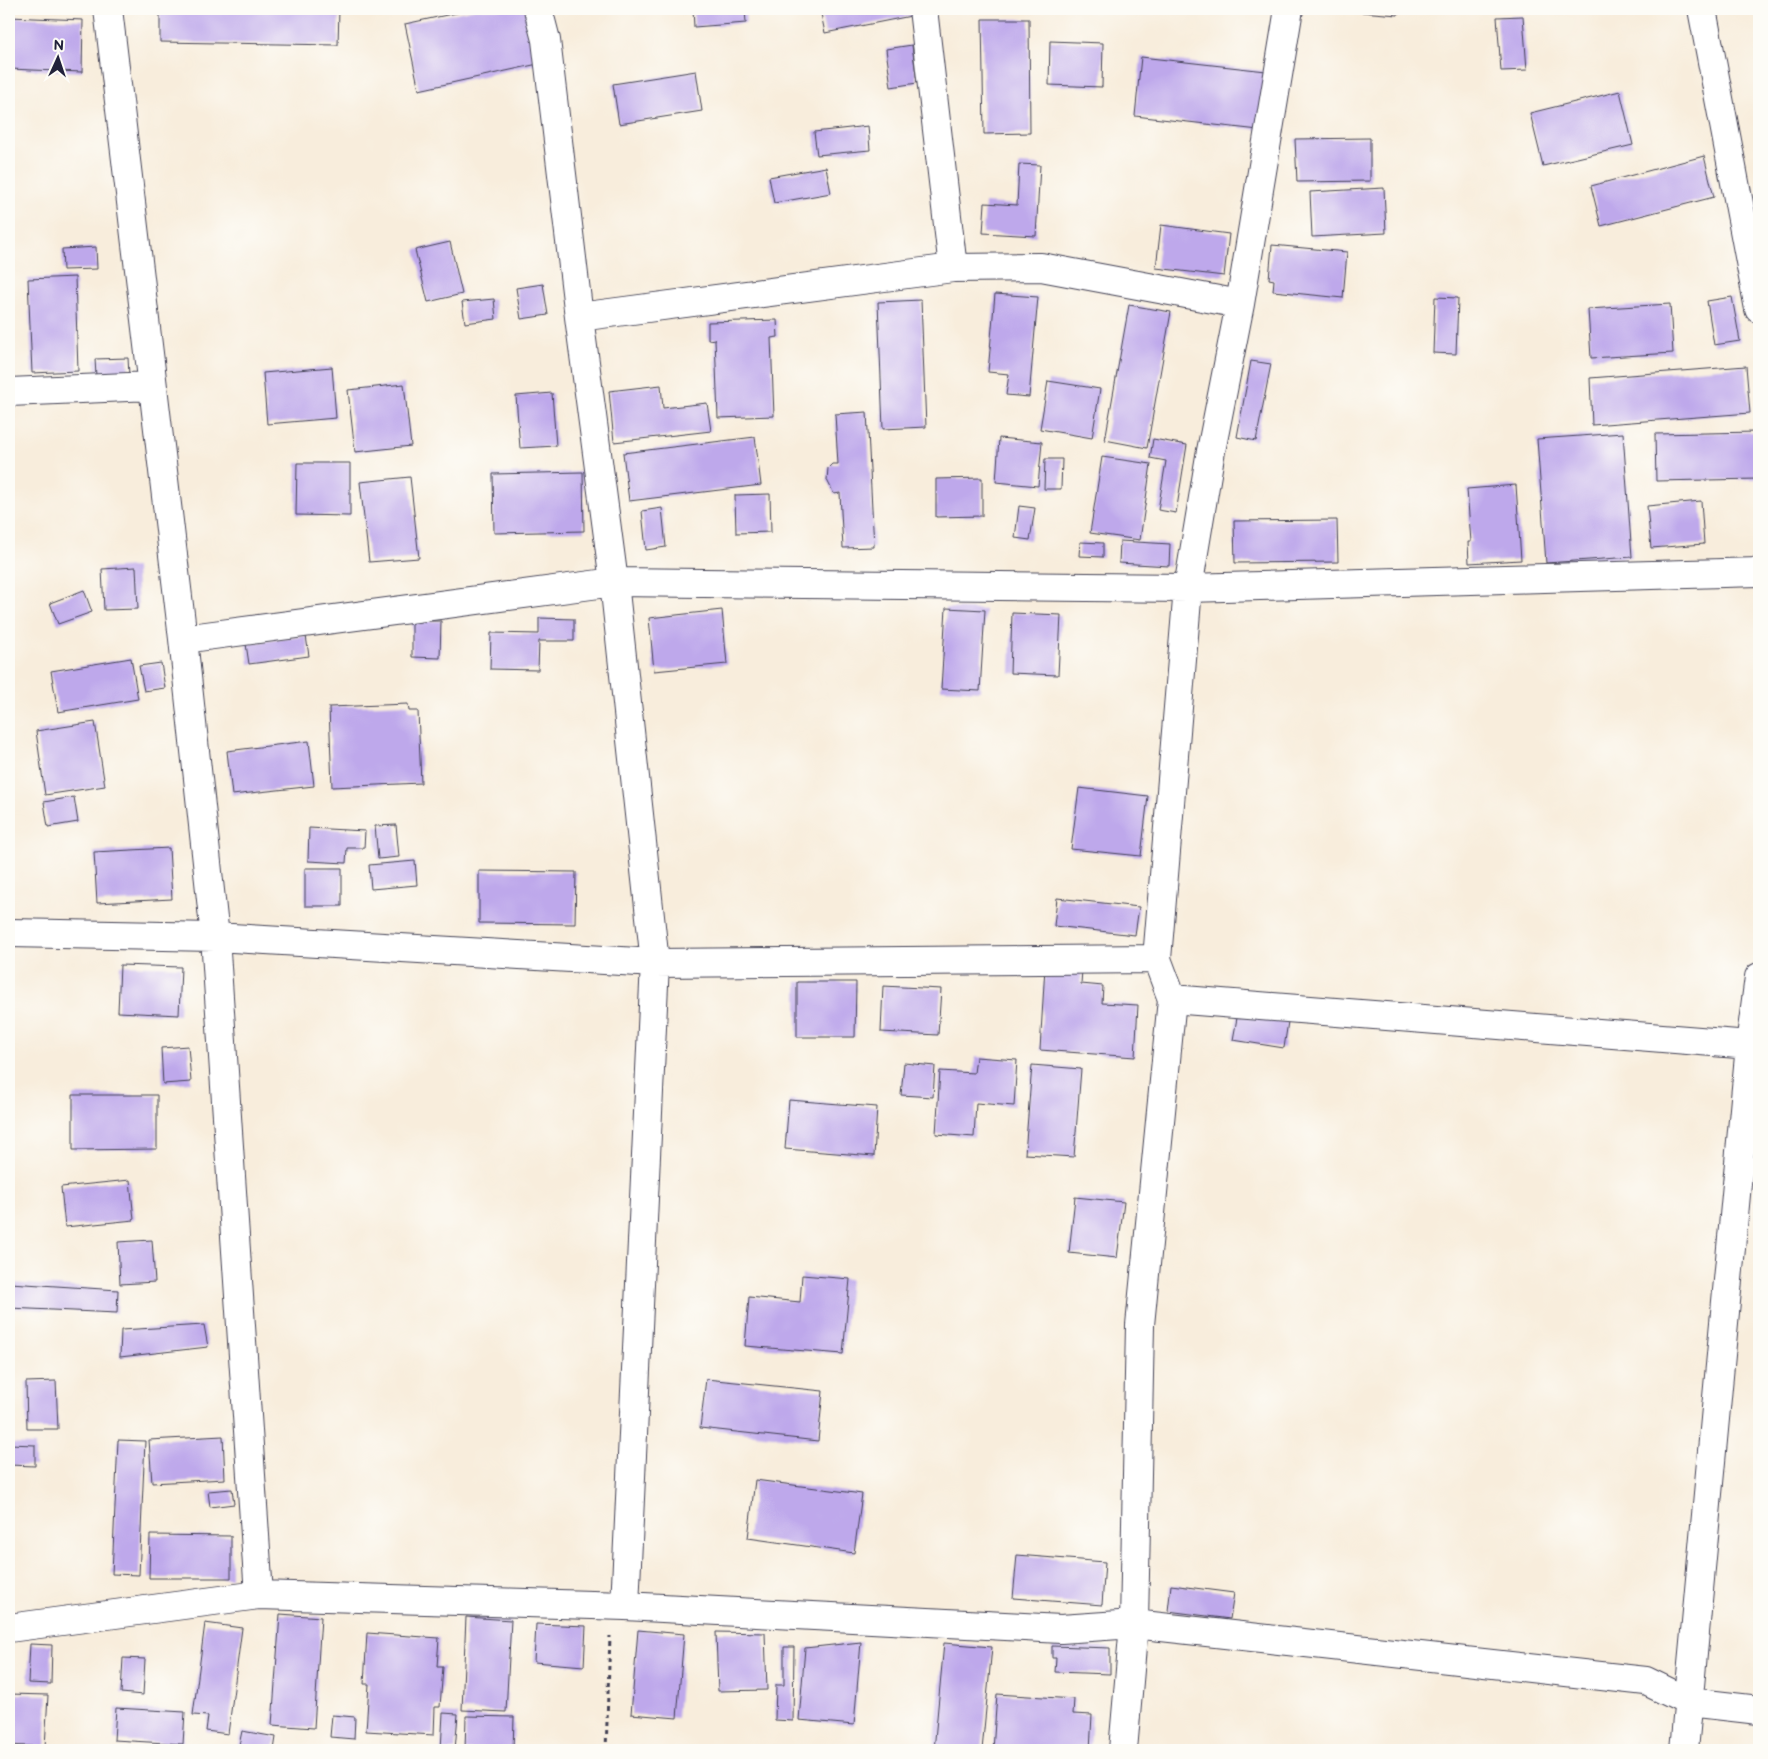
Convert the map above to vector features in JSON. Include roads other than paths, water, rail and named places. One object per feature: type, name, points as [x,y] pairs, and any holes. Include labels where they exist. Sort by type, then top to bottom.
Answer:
[{"type":"street","points":[[108,9],[183,640],[215,937],[259,1595]]},
{"type":"street","points":[[538,9],[546,40],[614,582],[655,963],[618,1606]]},
{"type":"street","points":[[923,9],[953,268]]},
{"type":"street","points":[[1123,1750],[1134,1624],[1140,1325],[1172,999],[1157,959],[1188,588],[1210,456],[1240,304],[1290,9]]},
{"type":"street","points":[[1702,9],[1759,309]]},
{"type":"street","points":[[580,317],[953,268],[1041,267],[1240,304]]},
{"type":"street","points":[[9,392],[152,386]]},
{"type":"street","points":[[183,640],[614,582],[1188,588],[1759,572]]},
{"type":"street","points":[[9,933],[215,937],[655,963],[1157,959]]},
{"type":"street","points":[[1684,1750],[1750,1045],[1759,977]]},
{"type":"street","points":[[1172,999],[1750,1045]]},
{"type":"street","points":[[9,1628],[259,1595],[618,1606],[1061,1629],[1134,1624],[1646,1681],[1689,1702],[1759,1710]]}]
